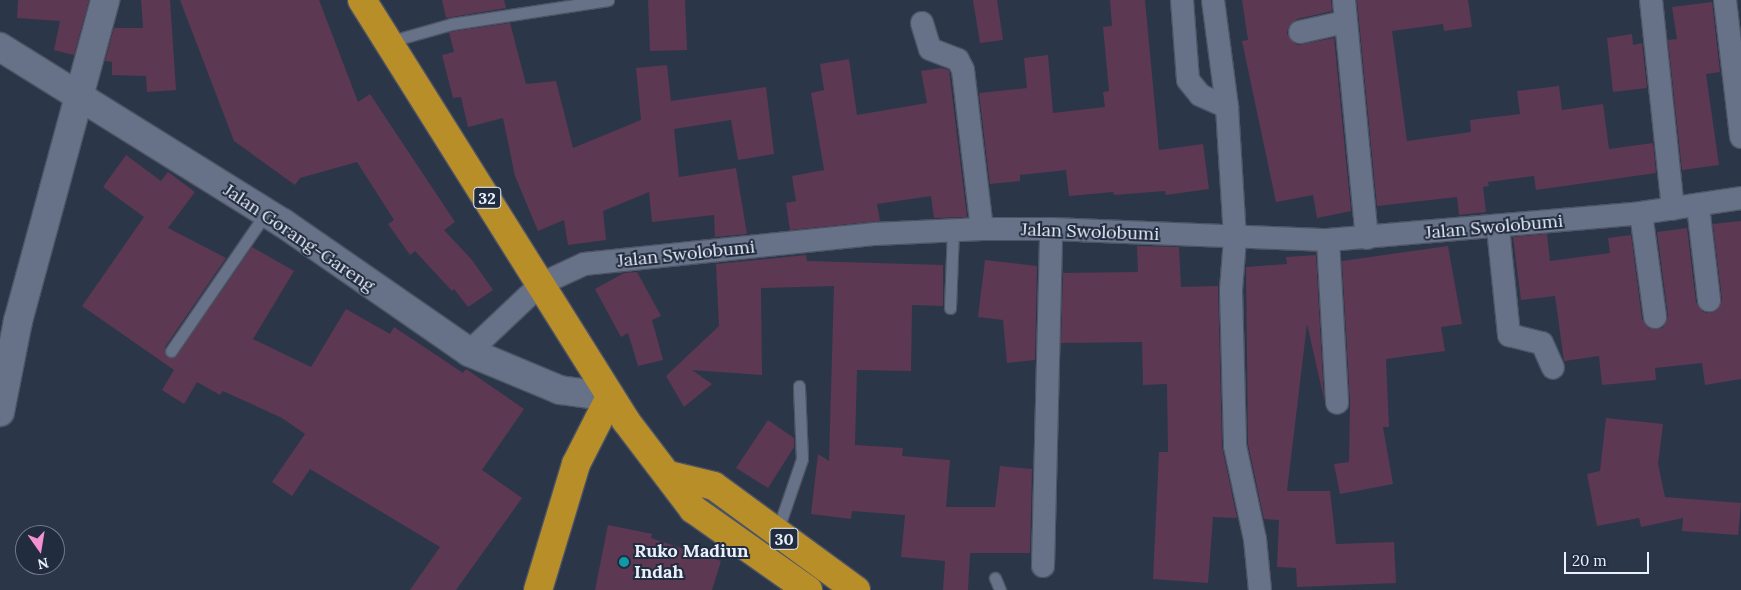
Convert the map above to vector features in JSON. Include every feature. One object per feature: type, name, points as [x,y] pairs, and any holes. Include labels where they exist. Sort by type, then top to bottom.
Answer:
[{"type":"highway","name":"32","points":[[362,0],[610,397]]},
{"type":"highway","name":"30","points":[[610,397],[693,509],[808,590]]},
{"type":"highway","points":[[538,590],[544,560],[576,464],[610,397]]},
{"type":"highway","name":"30","points":[[669,475],[714,486],[856,590]]},
{"type":"main road","points":[[0,412],[18,321],[104,0]]},
{"type":"main road","name":"Jalan Gorang-Gareng","points":[[0,48],[266,214],[469,352],[560,390],[610,397]]},
{"type":"street","points":[[1182,0],[1188,80],[1200,95],[1227,107]]},
{"type":"street","points":[[1213,0],[1227,107],[1235,239],[1231,290],[1235,446],[1255,539],[1260,590]]},
{"type":"street","points":[[1344,0],[1367,238]]},
{"type":"street","points":[[1651,0],[1673,209]]},
{"type":"street","points":[[1725,0],[1741,137]]},
{"type":"street","points":[[1300,32],[1345,22]]},
{"type":"street","points":[[922,23],[930,49],[958,60],[964,70],[982,229]]},
{"type":"street","name":"Jalan Swolobumi","points":[[469,352],[541,284],[584,264],[875,234],[982,229],[1051,229],[1235,239],[1328,240],[1367,238],[1498,228],[1641,213],[1698,206],[1741,198]]},
{"type":"street","points":[[1698,206],[1709,300]]},
{"type":"street","points":[[1641,213],[1655,316]]},
{"type":"street","points":[[1498,228],[1510,335],[1542,342],[1553,368]]},
{"type":"street","points":[[1043,566],[1051,229]]},
{"type":"street","points":[[1328,240],[1337,403]]},
{"type":"lane","points":[[388,42],[450,24],[608,0]]},
{"type":"lane","points":[[171,351],[266,214]]},
{"type":"lane","points":[[950,308],[953,231]]},
{"type":"lane","points":[[777,533],[802,459],[799,386]]},
{"type":"lane","points":[[995,578],[1000,590]]},
{"type":"building","points":[[18,0],[89,0],[74,55],[54,50],[60,21],[17,18]]},
{"type":"building","points":[[141,0],[170,0],[176,90],[147,92],[146,76],[112,75],[112,62],[105,61],[114,28],[143,28]]},
{"type":"building","points":[[180,0],[319,0],[358,102],[370,94],[455,222],[444,230],[472,260],[493,290],[468,307],[454,289],[452,291],[415,251],[410,255],[388,224],[394,220],[357,162],[300,178],[295,185],[234,141]]},
{"type":"building","points":[[442,0],[504,0],[506,8],[446,18]]},
{"type":"building","points":[[648,0],[685,0],[687,50],[650,51]]},
{"type":"building","points":[[973,0],[997,0],[1003,40],[980,43]]},
{"type":"building","points":[[1110,0],[1145,0],[1159,150],[1203,144],[1209,189],[1166,195],[1165,191],[1114,195],[1113,192],[1069,196],[1066,170],[1020,175],[1020,181],[990,184],[979,93],[1027,88],[1024,58],[1048,55],[1053,113],[1105,107],[1103,92],[1109,91],[1103,27],[1112,26]]},
{"type":"building","points":[[1242,0],[1331,0],[1332,11],[1297,19],[1288,28],[1287,34],[1297,45],[1334,38],[1351,211],[1317,218],[1313,195],[1276,202],[1242,41],[1248,40]]},
{"type":"building","points":[[1357,0],[1468,0],[1472,27],[1444,31],[1443,24],[1392,31],[1407,141],[1471,132],[1470,120],[1520,114],[1517,91],[1559,86],[1562,110],[1603,104],[1609,149],[1653,143],[1656,173],[1536,190],[1534,176],[1488,182],[1489,186],[1483,187],[1486,212],[1459,215],[1457,197],[1377,206]]},
{"type":"building","points":[[1712,2],[1720,72],[1706,74],[1719,165],[1682,170],[1668,40],[1677,39],[1672,7]]},
{"type":"building","points":[[510,23],[526,84],[556,81],[573,148],[641,120],[636,68],[667,65],[671,101],[766,87],[774,154],[738,160],[731,120],[674,129],[679,177],[736,168],[747,234],[715,237],[714,215],[652,222],[649,192],[603,211],[606,240],[568,245],[564,220],[538,231],[515,176],[503,118],[468,127],[461,97],[453,98],[442,55],[454,52],[449,32]]},
{"type":"building","points":[[1632,34],[1633,45],[1642,43],[1647,88],[1613,92],[1607,38]]},
{"type":"building","points":[[849,59],[857,115],[927,103],[921,71],[941,68],[949,70],[967,217],[934,218],[931,196],[877,204],[880,221],[790,230],[786,203],[796,201],[792,176],[824,170],[811,93],[824,90],[820,64]]},
{"type":"building","points":[[126,155],[161,181],[168,172],[195,192],[168,228],[226,258],[165,347],[167,357],[177,355],[252,247],[294,271],[253,339],[311,367],[346,309],[390,334],[394,327],[463,373],[466,369],[524,409],[482,470],[522,498],[456,590],[410,590],[440,547],[310,469],[292,496],[272,482],[305,434],[282,418],[223,391],[220,395],[197,382],[184,404],[162,390],[174,370],[82,306],[144,217],[103,187]]},
{"type":"building","points":[[1741,221],[1741,379],[1705,385],[1702,363],[1655,368],[1656,380],[1602,385],[1599,356],[1564,361],[1555,296],[1521,300],[1513,237],[1547,234],[1550,261],[1610,253],[1608,238],[1631,235],[1642,319],[1650,329],[1663,328],[1668,315],[1657,232],[1687,228],[1696,302],[1703,312],[1711,313],[1717,310],[1722,299],[1713,224]]},
{"type":"building","points":[[1137,246],[1179,247],[1181,287],[1218,286],[1222,447],[1237,518],[1213,517],[1208,583],[1153,579],[1159,452],[1168,452],[1167,384],[1143,385],[1142,342],[1061,343],[1063,273],[1138,272]]},
{"type":"building","points":[[1448,246],[1462,324],[1441,327],[1445,351],[1386,359],[1389,427],[1383,427],[1393,484],[1340,494],[1334,464],[1349,462],[1350,402],[1342,261]]},
{"type":"building","points":[[806,255],[807,261],[943,265],[943,306],[912,305],[911,371],[857,370],[855,445],[903,448],[902,456],[950,460],[946,507],[995,507],[1000,466],[1032,469],[1030,553],[970,553],[968,590],[943,590],[945,561],[901,557],[905,515],[852,511],[851,519],[811,514],[818,454],[829,461],[834,286],[761,288],[762,375],[692,370],[712,384],[684,407],[666,376],[719,326],[716,264]]},
{"type":"building","points":[[1316,255],[1324,399],[1307,324],[1287,491],[1330,491],[1336,544],[1394,542],[1396,583],[1297,587],[1296,568],[1277,567],[1279,520],[1264,519],[1248,444],[1246,267],[1287,264],[1286,257]]},
{"type":"building","points":[[985,260],[1037,266],[1035,360],[1007,363],[1003,320],[978,317]]},
{"type":"building","points":[[637,272],[661,316],[652,320],[663,360],[638,366],[628,333],[621,337],[595,289],[624,273]]},
{"type":"building","points":[[1606,418],[1663,424],[1658,464],[1665,497],[1741,503],[1738,535],[1682,531],[1683,518],[1641,527],[1639,518],[1597,526],[1587,474],[1600,471]]},
{"type":"building","points":[[768,420],[794,438],[794,447],[768,488],[736,468]]},
{"type":"building","points":[[608,525],[652,534],[651,538],[721,561],[712,590],[595,590]]},
{"type":"place","name":"Ruko Madiun Indah","points":[[624,562]]}]
